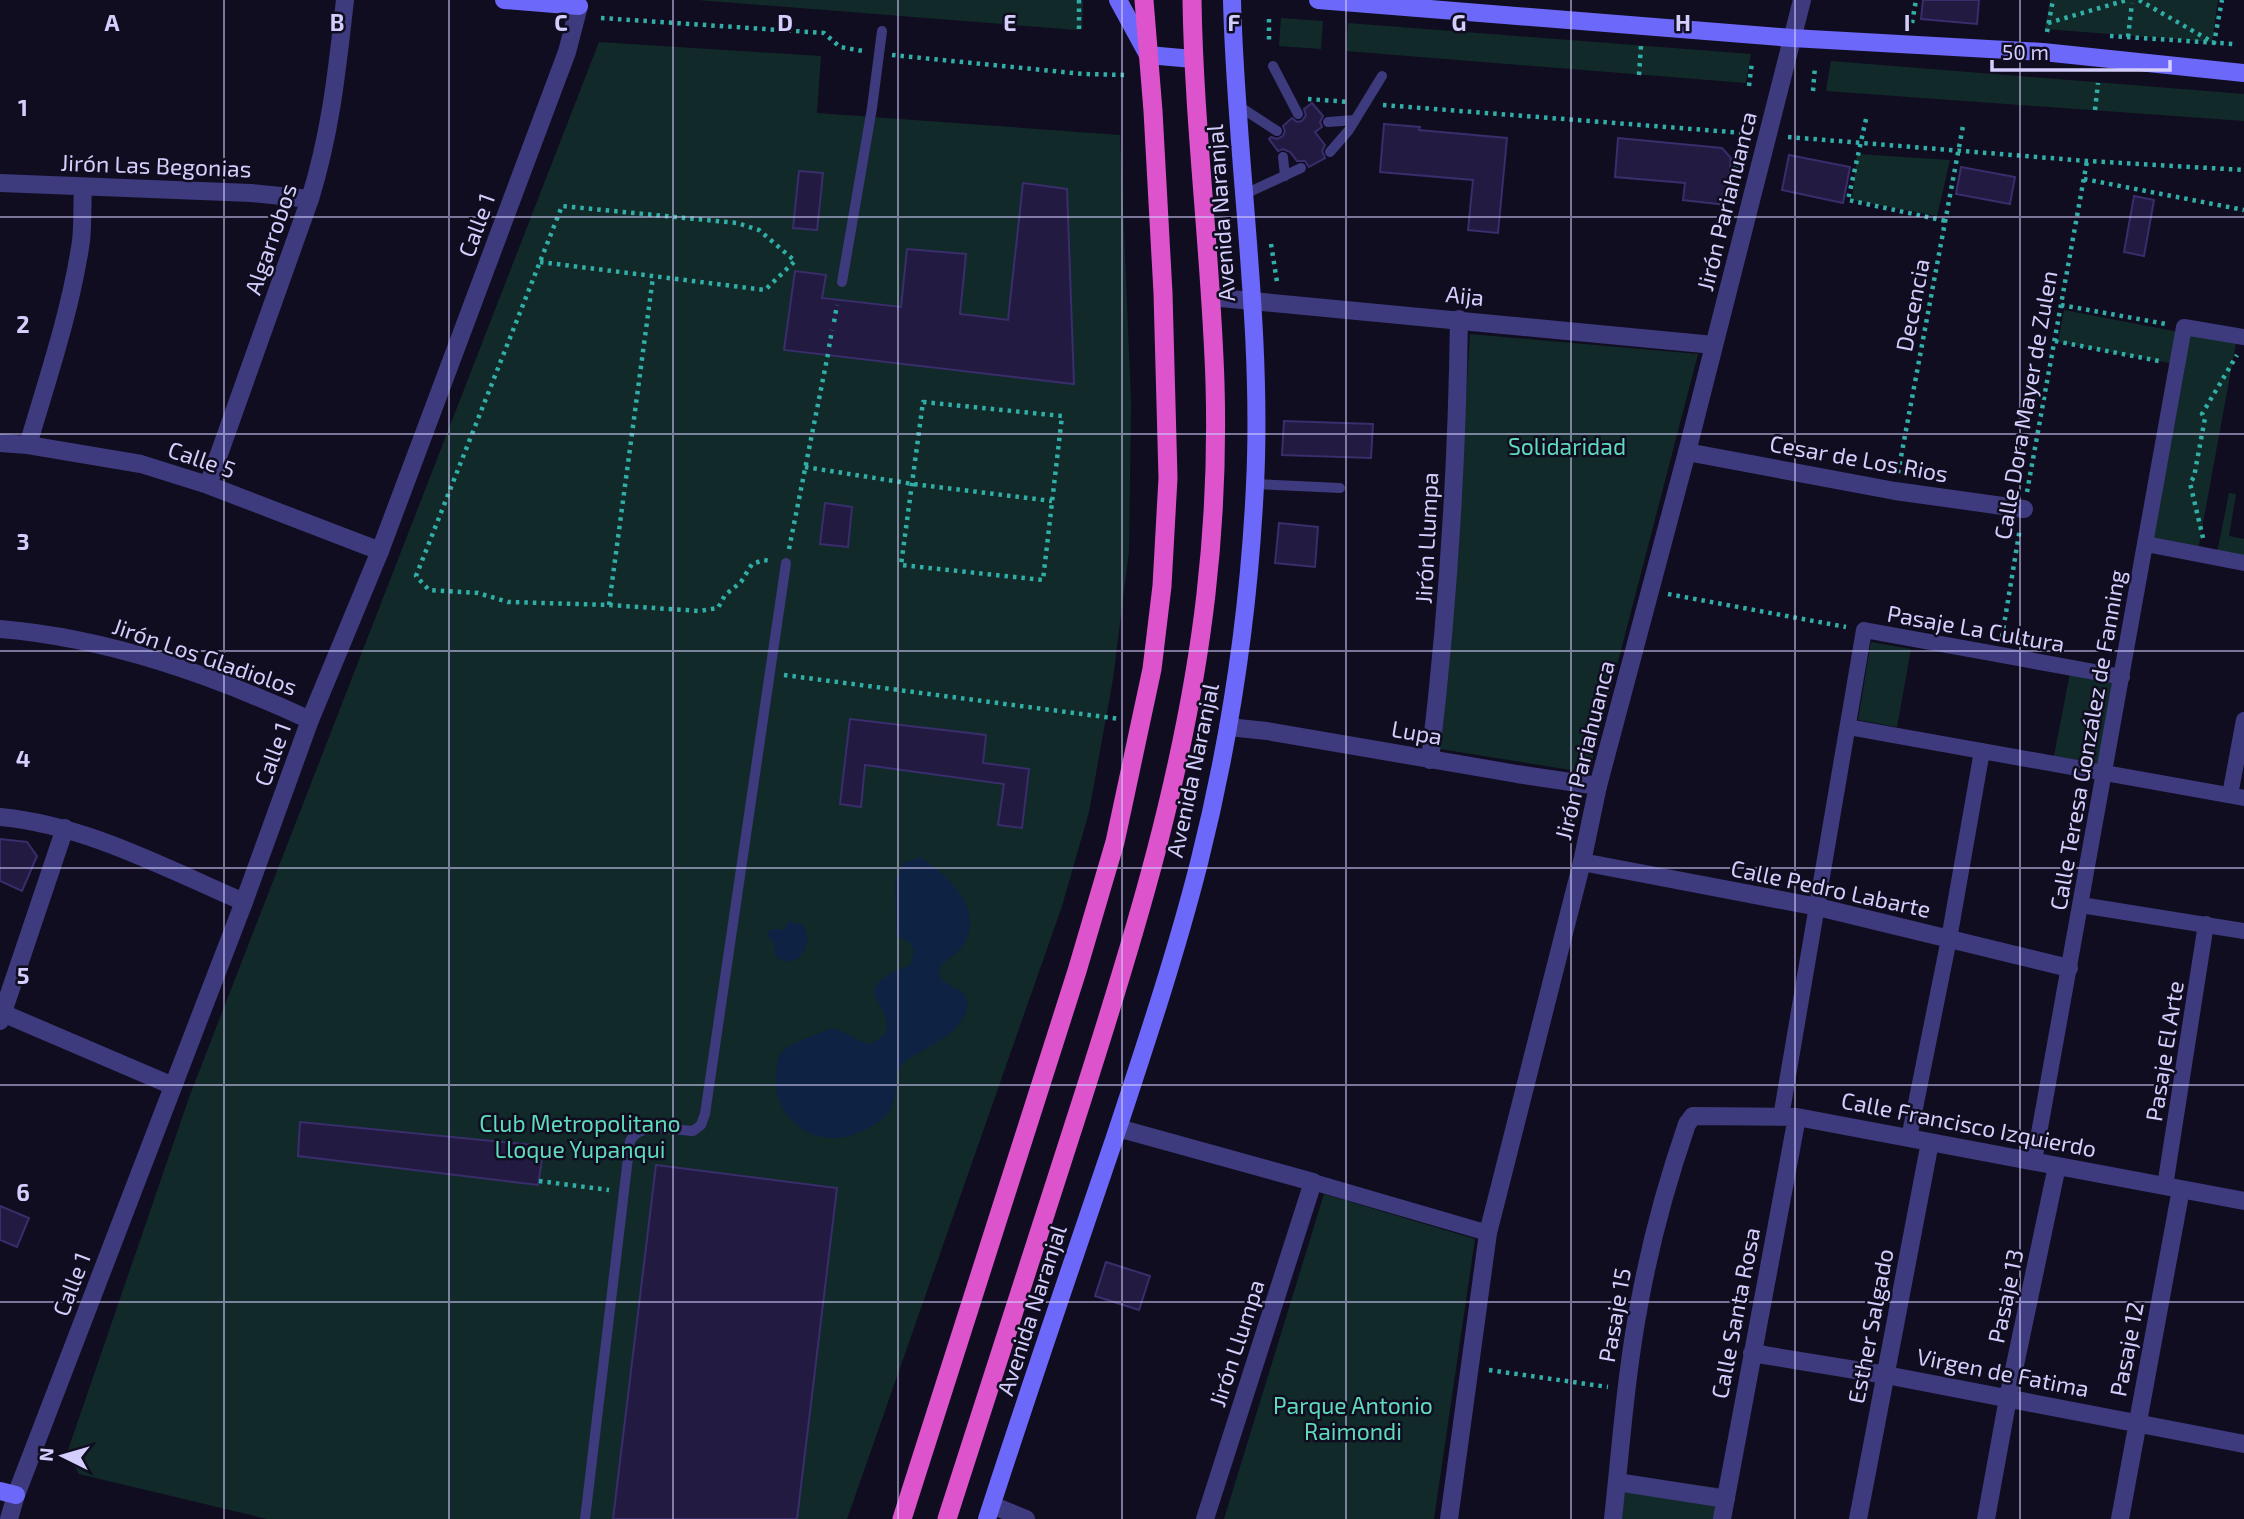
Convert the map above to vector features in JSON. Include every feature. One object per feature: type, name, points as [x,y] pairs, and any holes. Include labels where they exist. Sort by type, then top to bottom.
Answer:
[{"type":"highway","points":[[902,1519],[1085,945],[1115,842],[1152,669],[1162,586],[1168,478],[1162,280],[1144,0]]},
{"type":"highway","name":"Avenida Naranjal","points":[[947,1519],[1119,983],[1157,852],[1196,674],[1207,591],[1215,481],[1215,384],[1193,58],[1192,0]]},
{"type":"main road","points":[[504,0],[578,3]]},
{"type":"main road","points":[[1118,0],[1148,55],[1193,58]]},
{"type":"main road","name":"Avenida Naranjal","points":[[989,1512],[1162,996],[1199,862],[1228,727],[1246,595],[1255,484],[1256,386],[1232,0]]},
{"type":"main road","points":[[1318,0],[1792,38],[2043,52],[2244,73]]},
{"type":"street","name":"Algarrobos","points":[[208,485],[324,153],[335,94],[345,0]]},
{"type":"street","name":"Jirón Pariahuanca","points":[[1449,1519],[1489,1233],[1598,786],[1687,452],[1802,0]]},
{"type":"street","name":"Calle 1","points":[[9,1519],[8,1493],[173,1086],[310,720],[380,551],[567,52],[578,3]]},
{"type":"street","name":"Jirón Las Begonias","points":[[0,183],[251,193],[310,199]]},
{"type":"street","points":[[28,444],[61,335],[76,267],[81,237],[83,187]]},
{"type":"street","name":"Aija","points":[[1210,297],[1714,345]]},
{"type":"street","name":"Jirón Llumpa","points":[[1430,760],[1453,534],[1459,319]]},
{"type":"street","points":[[2184,327],[2244,337]]},
{"type":"street","name":"Calle Teresa González de Fanning","points":[[2034,1161],[2184,327]]},
{"type":"street","name":"Calle 5","points":[[0,443],[28,444],[141,464],[208,485],[380,551]]},
{"type":"street","name":"Cesar de Los Rios","points":[[1687,452],[1895,491],[2024,509]]},
{"type":"street","points":[[2146,544],[2244,563]]},
{"type":"street","name":"Jirón Los Gladiolos","points":[[0,629],[72,638],[140,655],[310,720]]},
{"type":"street","points":[[1789,1117],[1818,907],[1864,630]]},
{"type":"street","name":"Pasaje La Cultura","points":[[1864,630],[2122,677]]},
{"type":"street","points":[[1848,727],[2237,797],[2244,720]]},
{"type":"street","name":"Lupa","points":[[1228,727],[1267,730],[1430,760],[1598,786]]},
{"type":"street","points":[[1909,1138],[1949,939],[1982,751]]},
{"type":"street","points":[[0,817],[33,820],[65,828],[244,902]]},
{"type":"street","points":[[65,828],[1,1015],[173,1086]]},
{"type":"street","name":"Calle Pedro Labarte","points":[[1581,862],[1818,907],[2069,968]]},
{"type":"street","points":[[2081,905],[2244,931]]},
{"type":"street","name":"Pasaje El Arte","points":[[2173,1187],[2206,924]]},
{"type":"street","name":"Calle Francisco Izquierdo","points":[[1687,1124],[1693,1116],[1704,1115],[1789,1117],[2244,1201]]},
{"type":"street","name":"Calle Santa Rosa","points":[[1722,1519],[1752,1353],[1789,1117]]},
{"type":"street","name":"Pasaje 15","points":[[1613,1519],[1639,1301],[1664,1191],[1687,1124]]},
{"type":"street","points":[[1118,1128],[1489,1233]]},
{"type":"street","name":"Esther Salgado","points":[[1858,1519],[1930,1142]]},
{"type":"street","name":"Pasaje 13","points":[[1986,1519],[2008,1398],[2057,1166]]},
{"type":"street","name":"Jirón Llumpa","points":[[1205,1519],[1313,1182]]},
{"type":"street","name":"Pasaje 12","points":[[2120,1519],[2138,1422],[2173,1187]]},
{"type":"street","name":"Virgen de Fatima","points":[[1752,1353],[1886,1375],[2244,1444]]},
{"type":"street","points":[[1617,1482],[1726,1499]]},
{"type":"street","points":[[989,1512],[1026,1519]]},
{"type":"lane","points":[[842,282],[873,108],[882,30]]},
{"type":"lane","points":[[1273,66],[1298,114]]},
{"type":"lane","points":[[1330,152],[1355,120],[1382,76]]},
{"type":"lane","points":[[1237,105],[1277,131]]},
{"type":"lane","points":[[1328,122],[1355,120]]},
{"type":"lane","points":[[1283,157],[1284,176]]},
{"type":"lane","points":[[1245,194],[1301,168]]},
{"type":"lane","points":[[1255,484],[1340,488]]},
{"type":"lane","points":[[585,1519],[630,1141],[634,1133],[643,1128],[693,1131],[701,1125],[705,1114],[786,563]]},
{"type":"path","points":[[1079,0],[1079,29]]},
{"type":"path","points":[[1912,23],[1916,0]]},
{"type":"path","points":[[2047,32],[2053,0]]},
{"type":"path","points":[[2049,23],[2139,0],[2214,43],[2222,0]]},
{"type":"path","points":[[2128,37],[2129,1]]},
{"type":"path","points":[[601,18],[824,33],[840,47],[879,54],[1083,74],[1129,75]]},
{"type":"path","points":[[1269,19],[1269,44]]},
{"type":"path","points":[[1639,75],[1641,46]]},
{"type":"path","points":[[1749,86],[1752,62]]},
{"type":"path","points":[[1813,91],[1815,66]]},
{"type":"path","points":[[2095,110],[2098,83]]},
{"type":"path","points":[[1297,98],[1356,102]]},
{"type":"path","points":[[1371,104],[1752,133]]},
{"type":"path","points":[[1866,119],[1848,201],[1945,221]]},
{"type":"path","name":"Decencia","points":[[1895,491],[1963,126]]},
{"type":"path","points":[[1734,174],[1744,133]]},
{"type":"path","points":[[1781,137],[2087,161],[2244,170]]},
{"type":"path","name":"Calle Dora Mayer de Zulen","points":[[1999,655],[2087,161]]},
{"type":"path","points":[[2084,179],[2244,210]]},
{"type":"path","points":[[540,262],[765,290],[795,261],[759,230],[737,223],[562,206],[416,576],[429,590],[478,593],[508,602],[699,611],[718,608],[725,595],[741,582],[752,565],[764,561],[786,563],[828,354]]},
{"type":"path","points":[[1270,241],[1276,282],[1289,283]]},
{"type":"path","points":[[609,605],[653,276]]},
{"type":"path","points":[[834,322],[838,305]]},
{"type":"path","points":[[2061,305],[2184,327]]},
{"type":"path","points":[[829,347],[832,330]]},
{"type":"path","points":[[2055,341],[2177,365]]},
{"type":"path","points":[[2207,556],[2190,483],[2194,477],[2205,418],[2202,414],[2244,344]]},
{"type":"path","points":[[923,402],[1062,416],[1052,501],[1043,580],[901,565],[923,402]]},
{"type":"path","points":[[805,467],[913,484],[1052,501]]},
{"type":"path","points":[[1650,591],[1864,630]]},
{"type":"path","points":[[769,673],[1120,719]]},
{"type":"path","points":[[539,1181],[624,1192]]},
{"type":"path","points":[[1469,1367],[1627,1389]]},
{"type":"green space","points":[[698,0],[1081,0],[1082,29],[1077,30]]},
{"type":"green space","points":[[2050,0],[2218,0],[2212,42],[2045,29]]},
{"type":"green space","points":[[1281,18],[1323,21],[1321,49],[1279,46]]},
{"type":"green space","points":[[1348,23],[1751,54],[1746,83],[1346,51]]},
{"type":"green space","name":"Club Metropolitano Lloque Yupanqui","points":[[599,42],[821,56],[817,113],[1120,135],[1131,401],[1129,551],[1113,679],[1089,812],[1062,906],[847,1519],[267,1519],[79,1474],[67,1453],[190,1095]]},
{"type":"green space","points":[[1831,61],[2244,94],[2244,121],[1826,91]]},
{"type":"green space","points":[[1857,154],[1950,160],[1937,216],[1852,200]]},
{"type":"green space","points":[[2064,310],[2236,343],[2196,561],[2151,552],[2185,366],[2058,342]]},
{"type":"green space","name":"Solidaridad","points":[[1470,334],[1698,354],[1589,773],[1440,749]]},
{"type":"green space","points":[[2229,493],[2236,494],[2229,536],[2244,539],[2244,563],[2216,558]]},
{"type":"green space","points":[[1871,642],[1911,649],[1897,727],[1858,720]]},
{"type":"green space","points":[[2070,673],[2114,682],[2097,769],[2053,761]]},
{"type":"green space","name":"Parque Antonio Raimondi","points":[[1324,1194],[1475,1239],[1434,1519],[1224,1519]]},
{"type":"green space","points":[[1622,1475],[1719,1488],[1714,1519],[1617,1519]]},
{"type":"water","points":[[920,857],[951,883],[966,905],[970,918],[964,944],[939,971],[944,981],[966,995],[964,1017],[949,1034],[902,1065],[898,1073],[894,1100],[883,1118],[862,1131],[844,1137],[822,1137],[811,1133],[791,1120],[779,1100],[776,1076],[779,1056],[793,1044],[832,1028],[870,1044],[881,1038],[886,1031],[887,1023],[875,989],[885,977],[911,964],[914,951],[911,943],[898,937],[896,932],[895,880],[904,863]]},
{"type":"water","points":[[789,921],[803,925],[807,943],[800,957],[787,961],[774,953],[775,945],[768,932],[773,929],[784,930]]},
{"type":"building","points":[[1923,0],[1979,0],[1977,24],[1921,19]]},
{"type":"building","points":[[1312,103],[1323,116],[1320,122],[1322,127],[1315,132],[1325,145],[1322,151],[1325,158],[1309,167],[1305,161],[1297,161],[1290,152],[1283,149],[1278,151],[1269,139],[1283,136],[1283,126],[1292,118],[1297,122],[1302,121],[1306,115],[1304,109]]},
{"type":"building","points":[[1384,124],[1507,138],[1498,233],[1468,230],[1473,180],[1380,172]]},
{"type":"building","points":[[1618,138],[1722,148],[1731,158],[1726,205],[1683,200],[1685,183],[1615,177]]},
{"type":"building","points":[[1789,155],[1850,167],[1843,203],[1782,190]]},
{"type":"building","points":[[1961,167],[2015,177],[2010,204],[1956,194]]},
{"type":"building","points":[[799,171],[823,173],[817,230],[793,228]]},
{"type":"building","points":[[1023,183],[1067,189],[1074,384],[784,350],[795,271],[826,275],[822,298],[901,307],[907,249],[966,254],[960,314],[1008,320]]},
{"type":"building","points":[[2134,196],[2154,200],[2144,256],[2124,252]]},
{"type":"building","points":[[1284,421],[1373,424],[1371,458],[1282,455]]},
{"type":"building","points":[[825,503],[852,507],[848,547],[820,544]]},
{"type":"building","points":[[1279,523],[1318,527],[1315,567],[1275,563]]},
{"type":"building","points":[[850,719],[986,735],[983,763],[1029,769],[1022,828],[998,825],[1004,784],[865,765],[861,807],[840,804]]},
{"type":"building","points":[[0,839],[27,842],[37,856],[22,891],[0,881]]},
{"type":"building","points":[[300,1122],[544,1146],[538,1185],[298,1156]]},
{"type":"building","points":[[656,1165],[837,1188],[797,1519],[613,1519]]},
{"type":"building","points":[[0,1206],[29,1218],[17,1247],[0,1240]]},
{"type":"building","points":[[1106,1262],[1150,1276],[1139,1310],[1095,1296]]}]
